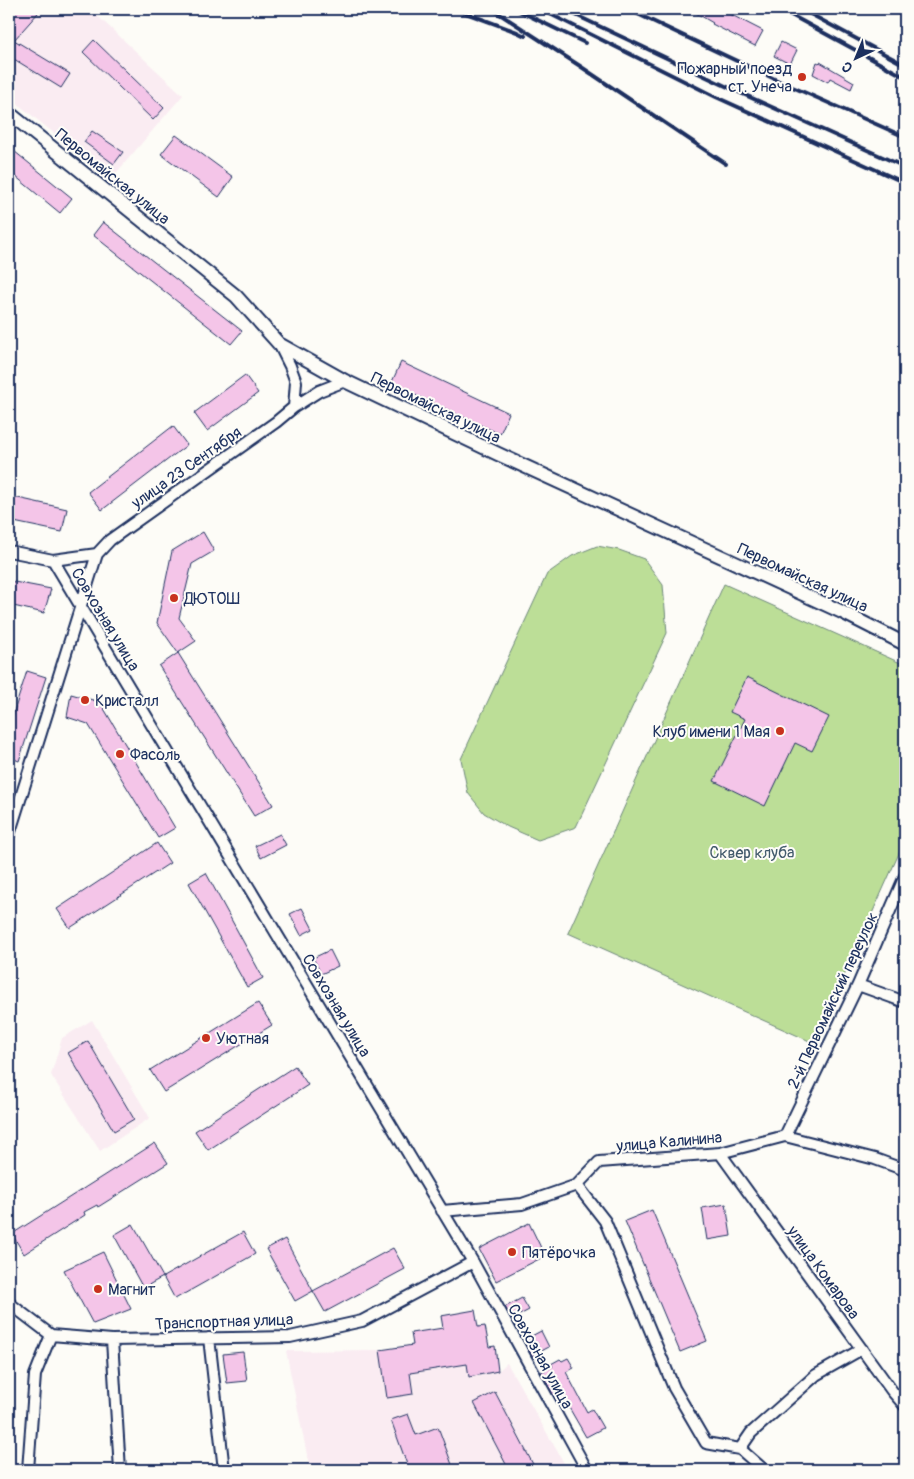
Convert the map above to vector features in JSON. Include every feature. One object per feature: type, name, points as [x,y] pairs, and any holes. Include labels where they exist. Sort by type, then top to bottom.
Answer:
[{"type":"street","name":"Первомайская улица","points":[[9,113],[236,296],[279,344],[345,381],[498,454],[833,608],[905,644]]},
{"type":"street","points":[[279,344],[296,382],[294,407]]},
{"type":"street","name":"улица 23 Сентября","points":[[9,835],[97,554],[110,540],[276,422],[294,407],[320,391],[345,381]]},
{"type":"street","points":[[9,551],[53,560],[97,554]]},
{"type":"street","name":"Совхозная улица","points":[[53,560],[473,1262],[587,1470]]},
{"type":"street","name":"2-й Первомайский переулок","points":[[785,1136],[858,985],[905,876]]},
{"type":"street","points":[[858,985],[905,1002]]},
{"type":"street","name":"улица Калинина","points":[[442,1210],[522,1204],[577,1185],[599,1162],[720,1153],[785,1136],[875,1159],[905,1170]]},
{"type":"street","name":"улица Комарова","points":[[720,1153],[892,1391],[905,1406]]},
{"type":"street","points":[[577,1185],[604,1220],[674,1388],[706,1443],[740,1449],[764,1470]]},
{"type":"street","name":"Транспортная улица","points":[[51,1335],[112,1340],[290,1337],[362,1321],[473,1262]]},
{"type":"street","points":[[9,1303],[51,1335],[35,1375],[28,1470]]},
{"type":"street","points":[[209,1338],[224,1470]]},
{"type":"street","points":[[112,1340],[120,1470]]},
{"type":"street","points":[[740,1449],[751,1433],[816,1375],[862,1349]]},
{"type":"street","points":[[892,1391],[905,1397]]},
{"type":"shaded area","points":[[9,9],[90,9],[183,95],[111,179],[9,97]]},
{"type":"shaded area","points":[[92,1020],[150,1118],[100,1151],[51,1075],[62,1038]]},
{"type":"shaded area","points":[[380,1350],[388,1398],[413,1394],[410,1373],[467,1364],[470,1377],[498,1371],[507,1363],[568,1470],[310,1470],[286,1351]]},
{"type":"green space","points":[[597,546],[619,550],[644,559],[663,585],[667,633],[576,827],[538,840],[508,827],[484,813],[468,793],[461,759],[547,574],[572,556]]},
{"type":"green space","name":"Сквер клуба","points":[[724,584],[905,665],[905,840],[814,1043],[568,933]]},
{"type":"building","points":[[9,9],[33,9],[38,13],[14,40],[70,74],[61,88],[9,56]]},
{"type":"building","points":[[689,9],[720,9],[763,31],[755,46],[712,24]]},
{"type":"building","points":[[94,40],[164,108],[153,120],[83,52]]},
{"type":"building","points":[[781,42],[797,50],[790,64],[774,56]]},
{"type":"building","points":[[817,62],[854,82],[851,89],[830,78],[828,82],[813,74]]},
{"type":"building","points":[[92,131],[123,152],[114,164],[84,142]]},
{"type":"building","points":[[176,135],[233,177],[219,197],[161,154]]},
{"type":"building","points":[[9,147],[72,198],[60,213],[9,171]]},
{"type":"building","points":[[103,222],[242,331],[231,344],[93,235]]},
{"type":"building","points":[[401,362],[509,413],[500,434],[391,384]]},
{"type":"building","points":[[245,375],[258,393],[207,431],[194,413]]},
{"type":"building","points":[[173,426],[187,445],[102,510],[88,492]]},
{"type":"building","points":[[9,496],[67,509],[62,532],[9,521]]},
{"type":"building","points":[[203,532],[214,551],[192,564],[179,618],[196,641],[178,653],[157,623],[172,551]]},
{"type":"building","points":[[9,581],[51,589],[44,613],[9,605]]},
{"type":"building","points":[[178,653],[273,805],[254,816],[159,666]]},
{"type":"building","points":[[27,671],[46,677],[19,761],[9,757],[9,727]]},
{"type":"building","name":"Клуб имени 1 Мая","points":[[747,677],[829,717],[812,751],[795,743],[765,806],[714,781],[745,719],[730,712]]},
{"type":"building","points":[[71,694],[100,702],[175,828],[158,838],[88,724],[67,717]]},
{"type":"building","points":[[280,834],[286,845],[261,858],[255,846]]},
{"type":"building","points":[[157,843],[170,863],[70,928],[57,909]]},
{"type":"building","points":[[206,873],[263,978],[247,987],[189,883]]},
{"type":"building","points":[[302,908],[313,929],[301,935],[290,914]]},
{"type":"building","points":[[330,950],[338,966],[321,974],[313,958]]},
{"type":"building","points":[[258,1003],[272,1025],[164,1092],[150,1070]]},
{"type":"building","points":[[88,1041],[134,1119],[114,1131],[68,1053]]},
{"type":"building","points":[[295,1066],[308,1085],[208,1150],[195,1131]]},
{"type":"building","points":[[155,1143],[168,1163],[98,1207],[97,1205],[84,1212],[85,1215],[24,1254],[12,1234]]},
{"type":"building","points":[[726,1204],[731,1236],[707,1240],[702,1208]]},
{"type":"building","points":[[652,1210],[707,1341],[680,1352],[625,1221]]},
{"type":"building","name":"Пятёрочка","points":[[529,1223],[545,1256],[496,1281],[479,1249]]},
{"type":"building","points":[[133,1224],[163,1277],[143,1288],[114,1235]]},
{"type":"building","points":[[243,1232],[255,1254],[175,1299],[163,1277]]},
{"type":"building","points":[[285,1239],[313,1291],[295,1301],[266,1249]]},
{"type":"building","points":[[393,1248],[405,1269],[325,1312],[313,1291]]},
{"type":"building","name":"Магнит","points":[[103,1252],[131,1309],[93,1324],[64,1270]]},
{"type":"building","points":[[522,1298],[529,1310],[512,1319],[505,1307]]},
{"type":"building","points":[[475,1310],[478,1327],[485,1326],[489,1347],[495,1346],[498,1371],[469,1377],[467,1364],[410,1373],[413,1394],[387,1398],[380,1350],[413,1345],[411,1333],[443,1328],[441,1316]]},
{"type":"building","points":[[541,1331],[549,1347],[532,1356],[525,1343],[526,1339]]},
{"type":"building","points":[[243,1352],[247,1381],[227,1383],[223,1354]]},
{"type":"building","points":[[568,1358],[574,1368],[566,1372],[587,1412],[592,1409],[603,1428],[586,1437],[567,1404],[560,1407],[541,1372],[553,1366],[551,1364],[560,1359],[562,1361]]},
{"type":"building","points":[[495,1392],[536,1470],[509,1470],[474,1403]]},
{"type":"building","points":[[408,1414],[416,1435],[438,1427],[454,1470],[409,1470],[391,1420]]},
{"type":"railway","points":[[455,9],[525,36]]},
{"type":"railway","points":[[492,9],[726,164]]},
{"type":"railway","points":[[515,9],[585,43]]},
{"type":"railway","points":[[540,9],[716,97],[905,183]]},
{"type":"railway","points":[[563,9],[734,90],[905,167]]},
{"type":"railway","points":[[627,9],[779,81],[905,137]]},
{"type":"railway","points":[[780,9],[905,77]]},
{"type":"railway","points":[[801,9],[905,65]]},
{"type":"place","name":"Пожарный поезд ст. Унеча","points":[[802,77]]},
{"type":"place","name":"ДЮТОШ","points":[[174,598]]},
{"type":"place","name":"Кристалл","points":[[85,700]]},
{"type":"place","name":"Клуб имени 1 Мая","points":[[780,731]]},
{"type":"place","name":"Фасоль","points":[[120,754]]},
{"type":"place","name":"Уютная","points":[[206,1038]]},
{"type":"place","name":"Пятёрочка","points":[[512,1252]]},
{"type":"place","name":"Магнит","points":[[98,1289]]}]
